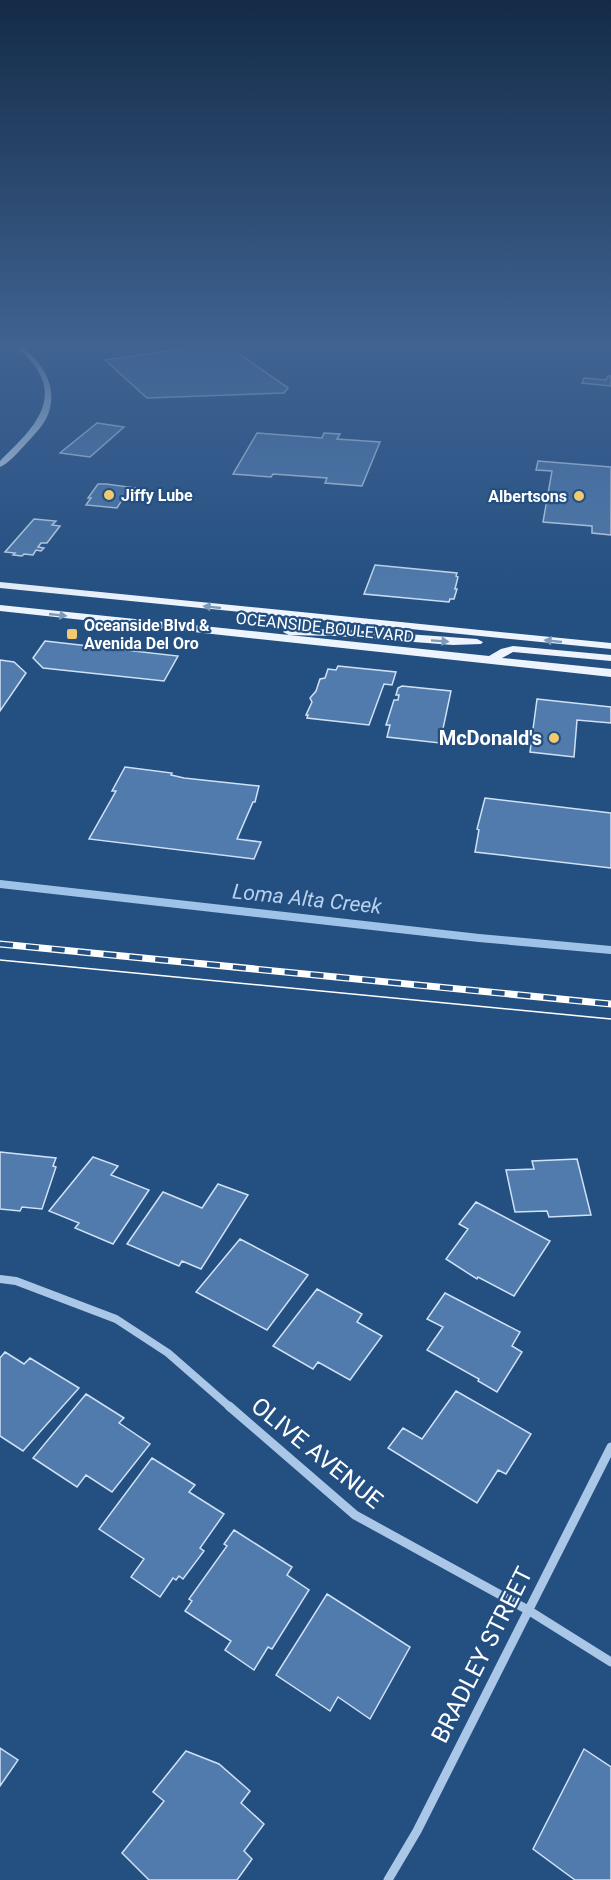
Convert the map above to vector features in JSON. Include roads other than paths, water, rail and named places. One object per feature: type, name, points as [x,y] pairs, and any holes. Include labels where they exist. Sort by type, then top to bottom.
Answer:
[{"type":"main road","name":"OCEANSIDE BOULEVARD","points":[[0,585],[611,646]]},
{"type":"main road","name":"OCEANSIDE BOULEVARD","points":[[0,608],[611,673]]},
{"type":"main road","points":[[235,634],[322,630],[472,642],[496,640],[502,636]]},
{"type":"main road","points":[[491,660],[513,649],[611,658]]},
{"type":"street","points":[[0,465],[33,430]]},
{"type":"street","name":"OLIVE AVENUE","points":[[0,1279],[16,1281],[116,1319],[168,1353],[355,1515],[528,1610],[611,1662]]},
{"type":"street","name":"BRADLEY STREET","points":[[388,1880],[417,1831],[611,1447]]},
{"type":"waterway","name":"Loma Alta Creek","points":[[0,884],[479,938],[611,950]]},
{"type":"tram line","points":[[0,960],[611,1019]]},
{"type":"railway","points":[[0,944],[611,1004]]},
{"type":"place","name":"Jiffy Lube","points":[[109,495]]},
{"type":"place","name":"Albertsons","points":[[579,496]]},
{"type":"place","name":"Oceanside Blvd & Avenida Del Oro","points":[[72,634]]},
{"type":"place","name":"McDonald's","points":[[554,738]]}]
